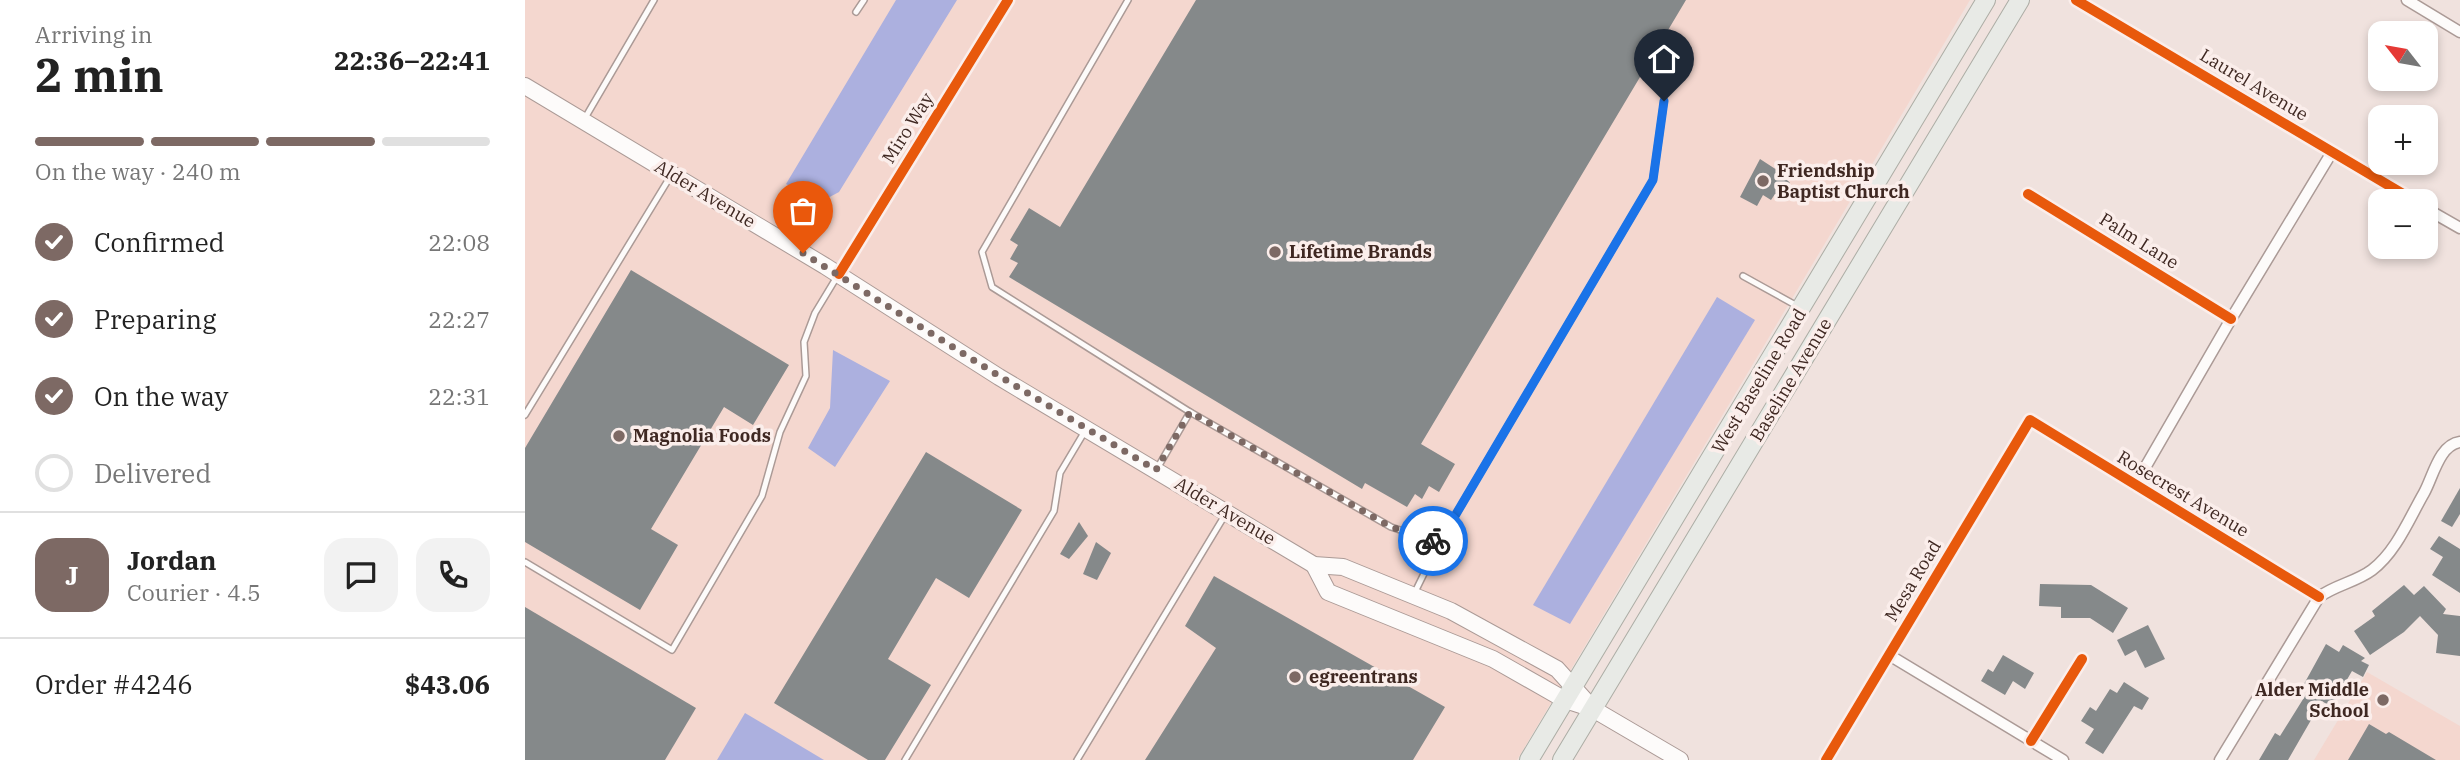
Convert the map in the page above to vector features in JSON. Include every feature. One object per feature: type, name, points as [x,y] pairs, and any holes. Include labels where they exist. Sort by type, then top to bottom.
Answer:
[{"type":"main road","name":"West Baseline Road","points":[[1529,760],[1986,0]]},
{"type":"main road","name":"Baseline Avenue","points":[[1562,760],[2020,0]]},
{"type":"main road","name":"Alder Avenue","points":[[525,86],[839,274],[999,376],[1314,565],[1343,567],[1451,611],[1557,669],[1570,694]]},
{"type":"main road","name":"Alder Avenue","points":[[1314,565],[1328,592],[1493,659],[1570,694],[1680,760]]},
{"type":"street","name":"Miro Way","points":[[839,274],[1008,0]]},
{"type":"street","name":"Laurel Avenue","points":[[2076,0],[2395,189]]},
{"type":"street","points":[[2415,2],[2460,33]]},
{"type":"street","points":[[2135,485],[2332,152]]},
{"type":"street","name":"Palm Lane","points":[[2028,194],[2231,319]]},
{"type":"street","points":[[2438,215],[2460,228]]},
{"type":"street","name":"Rosecrest Avenue","points":[[2030,420],[2319,597]]},
{"type":"street","name":"Mesa Road","points":[[1826,760],[2030,420]]},
{"type":"street","points":[[2220,760],[2319,597],[2358,578],[2380,563],[2393,547],[2427,488],[2442,454],[2457,442]]},
{"type":"street","points":[[1889,655],[2063,760]]},
{"type":"street","points":[[2031,741],[2082,659]]},
{"type":"lane","points":[[584,121],[654,0]]},
{"type":"lane","points":[[856,12],[864,0]]},
{"type":"lane","points":[[1128,0],[982,252],[992,287],[1190,412],[1391,527],[1439,543]]},
{"type":"lane","points":[[1413,595],[1439,543],[1653,180],[1664,101]]},
{"type":"lane","points":[[525,415],[672,174]]},
{"type":"lane","points":[[525,562],[672,650],[762,496],[781,432],[806,376],[804,342],[815,313],[839,274]]},
{"type":"lane","points":[[1743,276],[1802,309]]},
{"type":"lane","points":[[1156,470],[1190,412]]},
{"type":"lane","points":[[905,760],[1054,511],[1061,473],[1087,429]]},
{"type":"lane","points":[[1077,760],[1227,513]]},
{"type":"shaded area","points":[[525,0],[1970,0],[1517,760],[525,760]]},
{"type":"shaded area","name":"Alder Middle School","points":[[2367,672],[2460,726],[2460,760],[2314,760]]},
{"type":"water","points":[[896,0],[957,0],[839,192],[811,207],[803,193],[786,184]]},
{"type":"water","points":[[1717,297],[1755,320],[1570,624],[1533,605]]},
{"type":"water","points":[[833,350],[890,381],[835,467],[808,448],[830,408]]},
{"type":"water","points":[[745,713],[824,760],[717,760]]},
{"type":"building","name":"Lifetime Brands","points":[[1196,0],[1686,0],[1421,444],[1455,464],[1439,492],[1429,486],[1422,499],[1415,494],[1407,507],[1365,483],[1362,489],[1009,277],[1018,263],[1010,259],[1018,245],[1010,240],[1029,208],[1060,227]]},
{"type":"building","points":[[1760,159],[1780,172],[1790,183],[1782,198],[1775,194],[1771,200],[1763,195],[1757,206],[1740,197]]},
{"type":"building","name":"Magnolia Foods","points":[[631,270],[789,365],[753,425],[724,407],[651,529],[678,545],[640,610],[525,542],[525,448]]},
{"type":"building","points":[[926,452],[1022,510],[969,598],[936,578],[888,659],[931,685],[885,760],[868,760],[774,703]]},
{"type":"building","points":[[2460,488],[2460,514],[2452,527],[2441,521]]},
{"type":"building","points":[[1079,522],[1088,536],[1069,559],[1060,554]]},
{"type":"building","points":[[2439,536],[2460,549],[2460,593],[2432,575],[2443,557],[2430,549]]},
{"type":"building","points":[[1096,542],[1111,553],[1097,580],[1083,574]]},
{"type":"building","name":"egreentrans","points":[[1214,576],[1445,707],[1413,760],[1145,760],[1216,648],[1185,626]]},
{"type":"building","points":[[2040,584],[2091,585],[2128,608],[2113,633],[2090,618],[2061,618],[2061,607],[2039,606]]},
{"type":"building","points":[[2404,585],[2414,595],[2424,586],[2446,609],[2443,614],[2460,616],[2460,656],[2436,653],[2438,635],[2420,616],[2404,632],[2370,655],[2354,631],[2375,616],[2372,611]]},
{"type":"building","points":[[525,607],[696,708],[665,760],[525,760]]},
{"type":"building","points":[[2148,625],[2165,659],[2145,668],[2136,650],[2125,656],[2117,640]]},
{"type":"building","points":[[2326,644],[2339,652],[2343,645],[2365,658],[2361,661],[2369,665],[2363,677],[2352,671],[2331,707],[2322,701],[2288,760],[2259,760],[2275,733],[2280,736],[2310,688],[2304,684]]},
{"type":"building","points":[[2003,655],[2034,673],[2025,689],[2013,681],[2005,695],[1981,681],[1988,669],[1993,672]]},
{"type":"building","points":[[2124,682],[2149,698],[2142,710],[2134,706],[2103,754],[2085,743],[2094,729],[2081,721],[2090,707],[2096,711],[2110,689],[2117,693]]},
{"type":"building","points":[[2369,724],[2386,734],[2389,732],[2436,760],[2348,760]]},
{"type":"cycle path","points":[[839,274],[1008,0]]},
{"type":"cycle path","points":[[2076,0],[2395,189]]},
{"type":"cycle path","points":[[2028,194],[2231,319]]},
{"type":"cycle path","points":[[1826,760],[2030,420],[2319,597]]},
{"type":"cycle path","points":[[2031,741],[2082,659]]},
{"type":"way so far","points":[[803,253],[999,376],[1156,470],[1190,412],[1391,527],[1433,541]]},
{"type":"place","name":"Friendship Baptist Church","points":[[1763,181]]},
{"type":"place","name":"Lifetime Brands","points":[[1275,252]]},
{"type":"place","name":"Magnolia Foods","points":[[619,436]]},
{"type":"place","name":"egreentrans","points":[[1295,677]]},
{"type":"place","name":"Alder Middle School","points":[[2383,700]]},
{"type":"route","points":[[1433,541],[1439,543],[1653,180],[1664,101]]}]
